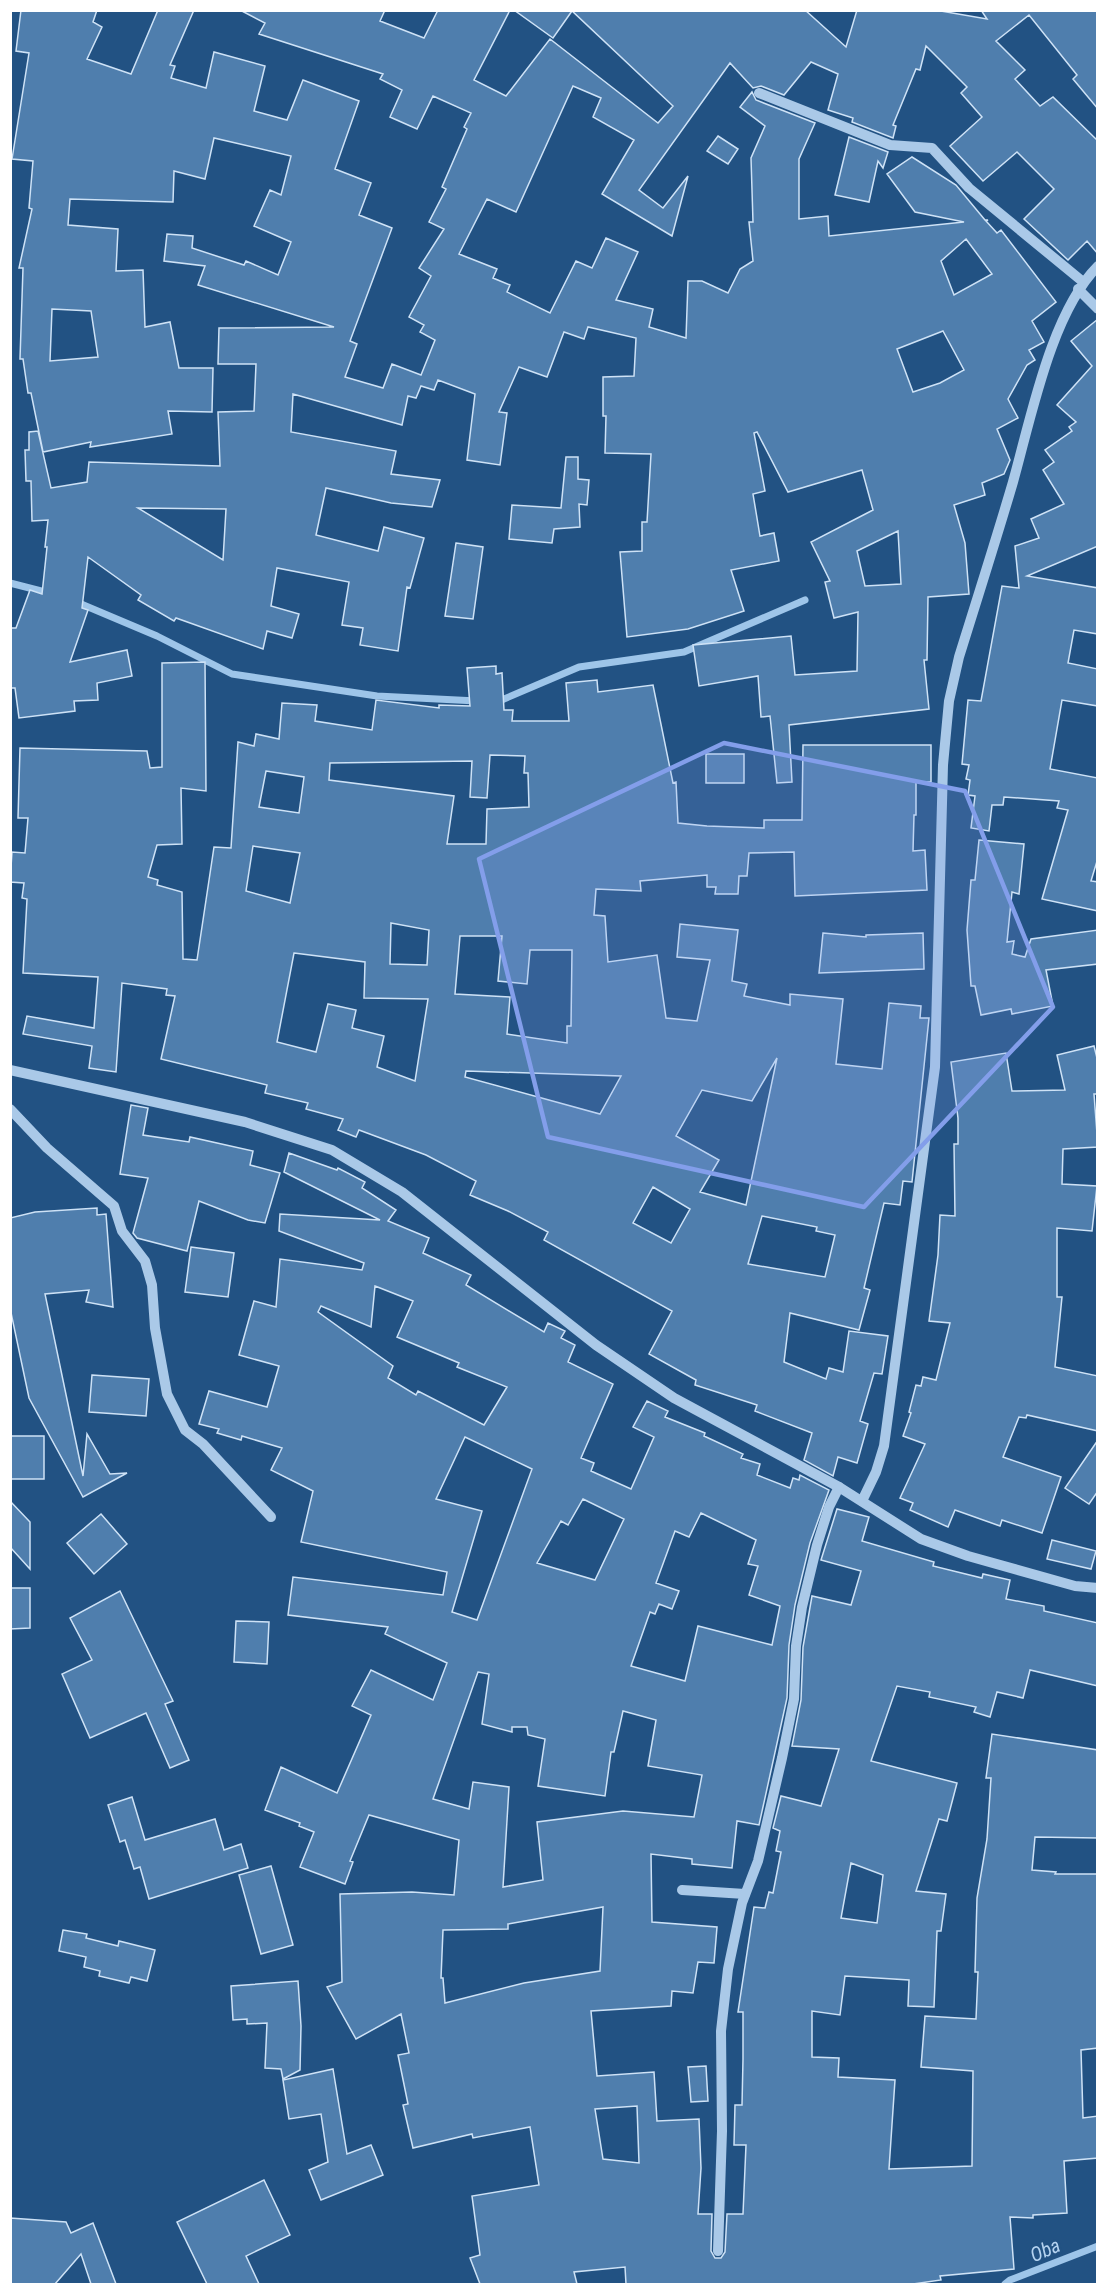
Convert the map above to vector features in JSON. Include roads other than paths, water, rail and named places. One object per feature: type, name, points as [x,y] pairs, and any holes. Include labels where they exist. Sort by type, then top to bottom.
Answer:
[{"type":"street","points":[[759,93],[890,145],[932,148],[969,188],[1080,285],[1098,309]]},
{"type":"street","points":[[862,1501],[876,1472],[884,1446],[935,1067],[940,841],[949,701],[959,657],[1046,369],[1064,317],[1080,285],[1098,266]]},
{"type":"street","points":[[10,1070],[244,1122],[332,1150],[402,1192],[596,1345],[674,1398],[839,1487],[921,1539],[968,1556],[1065,1583],[1098,1588]]},
{"type":"street","points":[[10,1108],[47,1148],[114,1206],[122,1231],[145,1261],[152,1285],[156,1328],[167,1394],[185,1430],[203,1444],[271,1517]]},
{"type":"street","points":[[718,2251],[722,2131],[721,2031],[728,1969],[745,1894],[758,1861],[782,1758],[794,1699],[796,1646],[802,1607],[817,1545],[829,1507],[839,1487]]},
{"type":"street","points":[[682,1890],[745,1894]]},
{"type":"waterway","points":[[10,583],[49,593]]},
{"type":"waterway","points":[[497,702],[579,667],[684,652],[805,600]]},
{"type":"waterway","points":[[74,601],[157,636],[232,674],[377,696],[477,701]]},
{"type":"waterway","name":"Oba","points":[[1005,2284],[1010,2280],[1098,2246]]}]
